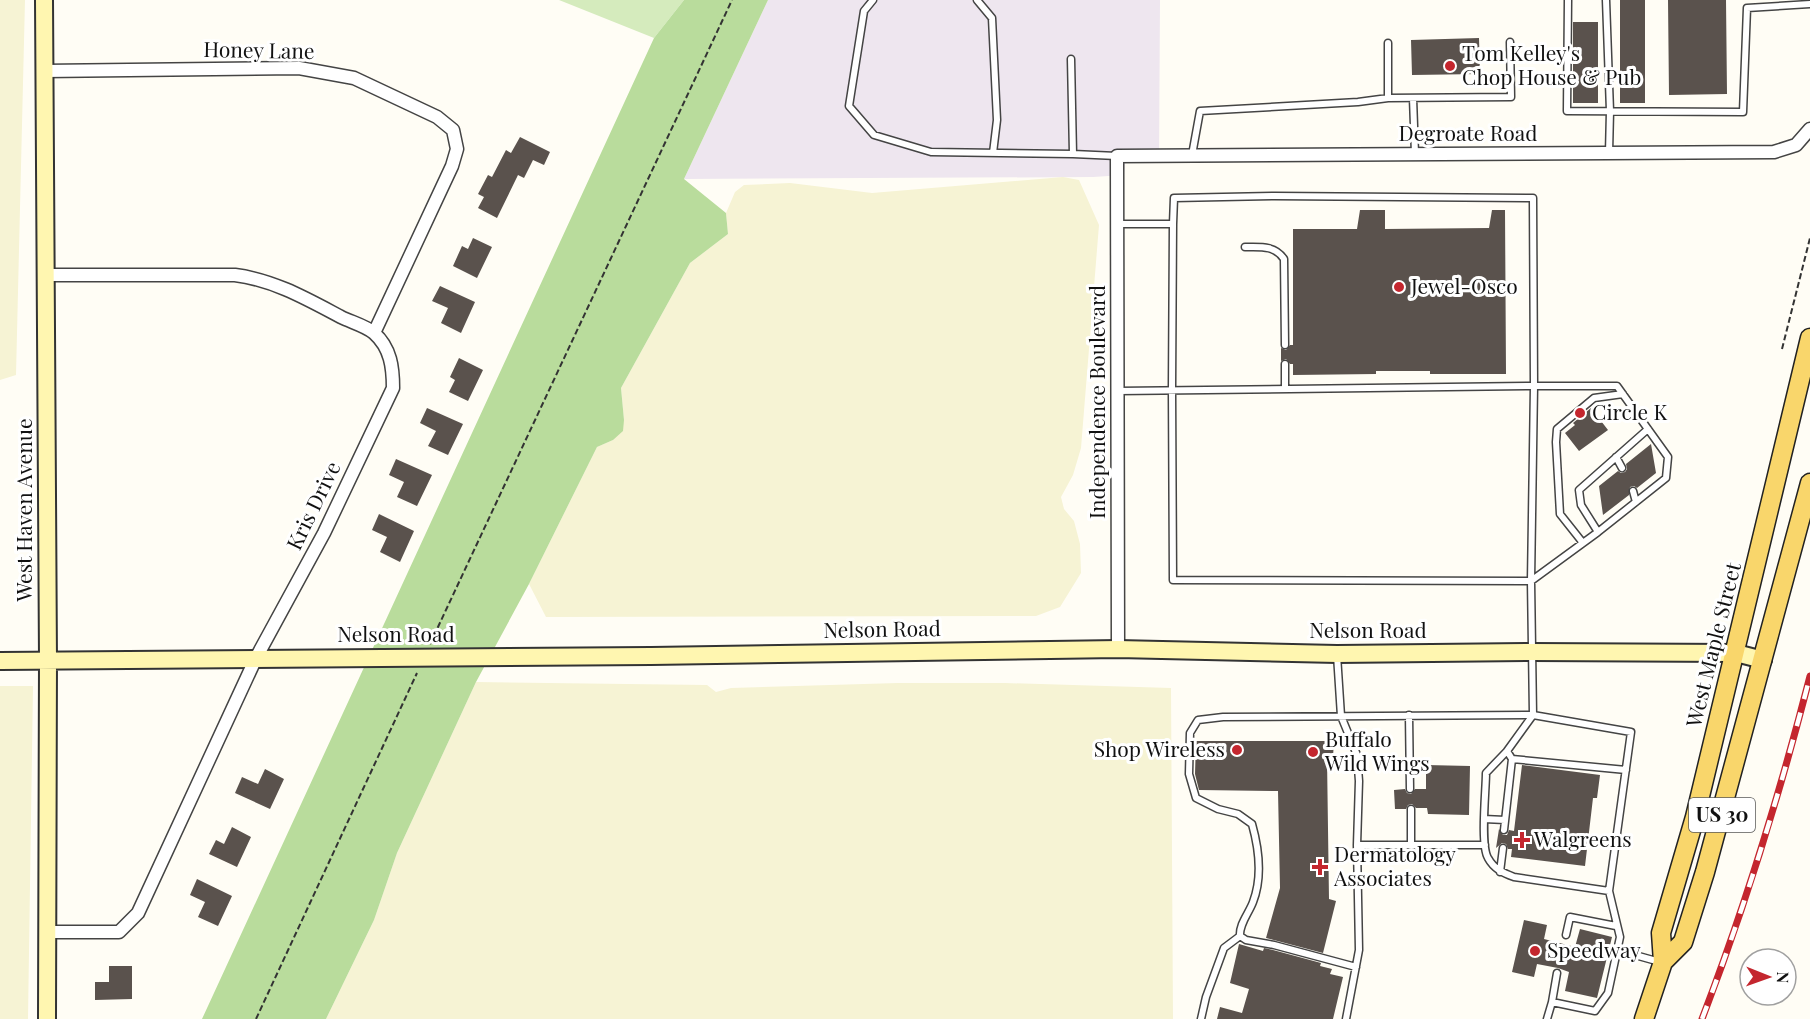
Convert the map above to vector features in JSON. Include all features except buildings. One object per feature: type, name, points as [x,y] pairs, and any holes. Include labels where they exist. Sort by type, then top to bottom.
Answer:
[{"type":"main road","name":"West Maple Street","points":[[1644,1019],[1663,962],[1661,933],[1695,818],[1810,338]]},
{"type":"main road","name":"West Maple Street","points":[[1663,962],[1683,942],[1720,820],[1810,483]]},
{"type":"street","name":"West Haven Avenue","points":[[45,0],[47,1019]]},
{"type":"street","name":"Honey Lane","points":[[44,71],[299,68],[354,78],[437,117],[453,130],[457,149],[452,166],[374,333]]},
{"type":"street","name":"Degroate Road","points":[[1118,156],[1774,152],[1796,145],[1810,129]]},
{"type":"street","name":"Independence Boulevard","points":[[1118,156],[1118,649]]},
{"type":"street","points":[[46,275],[235,275],[255,277],[274,283],[374,333]]},
{"type":"street","name":"Kris Drive","points":[[47,932],[118,932],[138,913],[256,658],[324,533],[393,388],[393,369],[388,351],[374,333]]},
{"type":"street","name":"Nelson Road","points":[[0,661],[1118,649],[1337,654],[1736,653],[1763,660]]},
{"type":"lane","points":[[873,0],[864,10],[849,106],[874,135],[931,152],[1118,156]]},
{"type":"lane","points":[[977,0],[992,18],[997,120],[993,153]]},
{"type":"lane","points":[[1568,0],[1567,111],[1743,112],[1748,8],[1810,4]]},
{"type":"lane","points":[[1606,0],[1610,111],[1609,153]]},
{"type":"lane","points":[[1192,156],[1200,111],[1358,102],[1388,98],[1511,97],[1510,42]]},
{"type":"lane","points":[[1388,43],[1388,98]]},
{"type":"lane","points":[[1071,59],[1073,154]]},
{"type":"lane","points":[[1413,98],[1415,154]]},
{"type":"lane","points":[[1118,391],[1172,390],[1534,386],[1617,386],[1668,457],[1666,478],[1531,581],[1173,580],[1172,390],[1174,198],[1275,196],[1533,198],[1534,386],[1531,581],[1533,715],[1507,751],[1486,772],[1485,845],[1487,858],[1500,872],[1514,877],[1609,891]]},
{"type":"lane","points":[[1117,224],[1173,224]]},
{"type":"lane","points":[[1245,246],[1272,249],[1279,252],[1284,259],[1285,345]]},
{"type":"lane","points":[[1285,364],[1285,389]]},
{"type":"lane","points":[[1583,543],[1560,514],[1557,429],[1594,398],[1623,394]]},
{"type":"lane","points":[[1598,532],[1581,505],[1579,490],[1648,429]]},
{"type":"lane","points":[[1617,457],[1622,468]]},
{"type":"lane","points":[[1633,491],[1636,502]]},
{"type":"lane","points":[[1337,654],[1341,716],[1357,755],[1359,781],[1357,845],[1359,950],[1346,1019]]},
{"type":"lane","points":[[1409,715],[1410,789]]},
{"type":"lane","points":[[1201,1019],[1206,997],[1224,948],[1240,936],[1259,881],[1258,846],[1252,824],[1238,814],[1218,809],[1196,798],[1189,774],[1190,733],[1198,720],[1222,717],[1533,715],[1631,732],[1609,891],[1620,937],[1608,993],[1594,1011],[1552,1002]]},
{"type":"lane","points":[[1504,830],[1512,759],[1507,751]]},
{"type":"lane","points":[[1512,759],[1626,770]]},
{"type":"lane","points":[[1411,809],[1411,845]]},
{"type":"lane","points":[[1484,819],[1505,820]]},
{"type":"lane","points":[[1357,845],[1485,845]]},
{"type":"lane","points":[[1500,872],[1503,848]]},
{"type":"lane","points":[[1566,935],[1570,917],[1616,926]]},
{"type":"lane","points":[[1240,936],[1246,940],[1274,945],[1356,967]]},
{"type":"lane","points":[[1617,950],[1663,962]]},
{"type":"lane","points":[[1547,1019],[1557,973]]},
{"type":"path","points":[[434,637],[732,0]]},
{"type":"path","points":[[1782,349],[1810,238]]},
{"type":"path","points":[[256,1019],[419,669]]},
{"type":"shaded area","points":[[0,0],[25,0],[16,375],[0,380]]},
{"type":"shaded area","points":[[768,0],[1160,0],[1159,162],[1125,162],[1124,175],[1093,177],[684,179]]},
{"type":"shaded area","points":[[1063,177],[1079,180],[1099,225],[1081,448],[1073,475],[1061,497],[1064,509],[1074,521],[1080,544],[1081,573],[1060,607],[1036,616],[546,617],[529,584],[597,447],[613,440],[624,420],[621,388],[690,263],[728,234],[726,213],[735,192],[744,185],[790,183],[872,193]]},
{"type":"shaded area","points":[[476,682],[707,685],[716,692],[731,688],[898,683],[1005,683],[1171,688],[1173,1019],[326,1019],[374,920],[397,853]]},
{"type":"shaded area","points":[[0,686],[33,686],[28,1019],[0,1019]]},
{"type":"green space","points":[[559,0],[684,0],[654,38]]},
{"type":"green space","points":[[684,0],[768,0],[684,179],[726,213],[728,234],[690,263],[621,388],[623,431],[613,440],[597,447],[529,584],[476,682],[397,853],[374,920],[326,1019],[202,1019],[654,38]]},
{"type":"railway","points":[[1702,1019],[1761,849],[1810,676]]},
{"type":"place","name":"Tom Kelley's Chop House & Pub","points":[[1450,66]]},
{"type":"place","name":"Jewel-Osco","points":[[1399,287]]},
{"type":"place","name":"Circle K","points":[[1580,413]]},
{"type":"place","name":"Shop Wireless","points":[[1237,750]]},
{"type":"place","name":"Buffalo Wild Wings","points":[[1313,752]]},
{"type":"place","name":"Walgreens","points":[[1522,840]]},
{"type":"place","name":"Dermatology Associates","points":[[1320,867]]},
{"type":"place","name":"Speedway","points":[[1535,951]]}]
